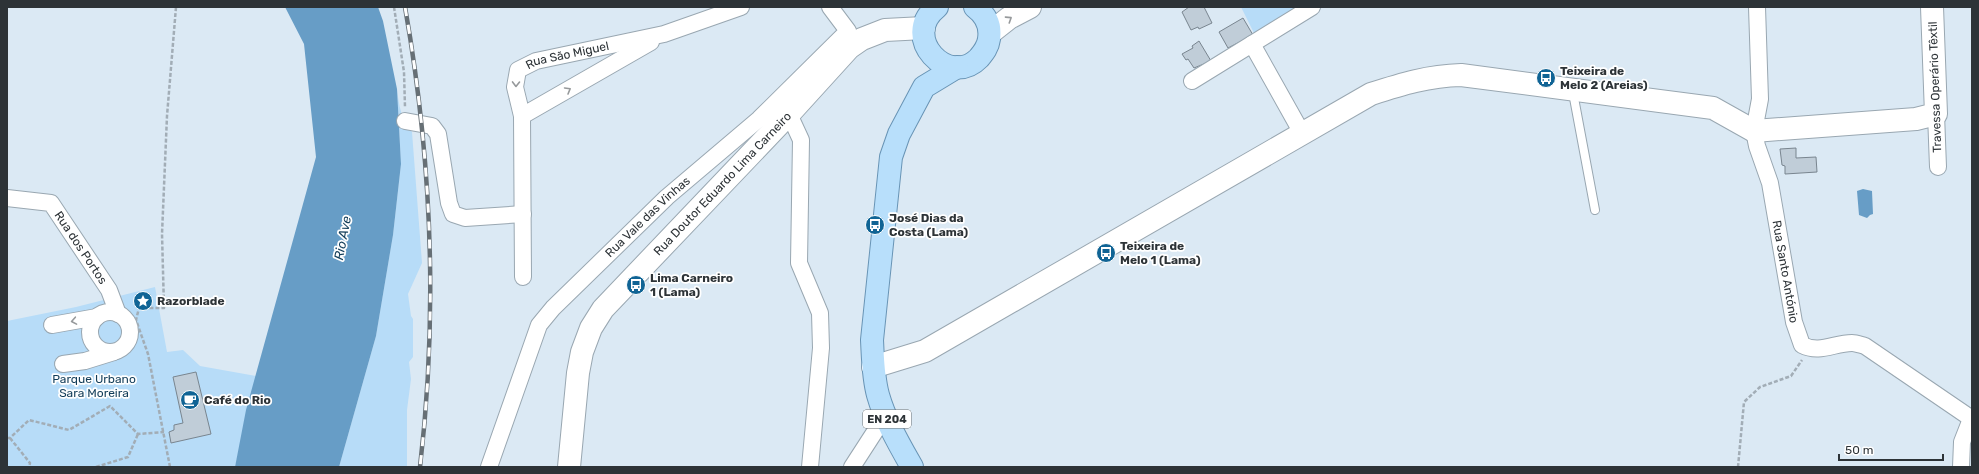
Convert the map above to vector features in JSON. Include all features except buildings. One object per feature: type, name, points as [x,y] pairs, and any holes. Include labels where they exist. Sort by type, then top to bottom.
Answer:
[{"type":"main road","points":[[981,8],[990,33]]},
{"type":"main road","points":[[930,20],[931,55],[938,62],[957,67]]},
{"type":"main road","name":"EN 204","points":[[912,467],[885,416],[878,394],[873,367],[872,340],[890,157],[899,134],[924,88],[930,20]]},
{"type":"main road","name":"EN 204","points":[[924,88],[957,67],[967,65],[976,60],[984,53],[990,33]]},
{"type":"street","name":"Rua São Miguel","points":[[524,277],[522,214],[522,116],[515,86],[518,70],[536,61],[664,34],[741,7]]},
{"type":"street","name":"Rua Vale das Vinhas","points":[[490,467],[539,325],[553,308],[662,203],[759,119],[848,31],[830,7]]},
{"type":"street","points":[[990,33],[1010,18],[1030,7]]},
{"type":"street","points":[[1192,81],[1312,7]]},
{"type":"street","name":"Rua Santo António","points":[[1757,7],[1760,99],[1754,131],[1756,146],[1770,184],[1794,322],[1802,345],[1810,349]]},
{"type":"street","name":"Travessa Operário Têxtil","points":[[1932,7],[1938,167]]},
{"type":"street","name":"Rua Doutor Eduardo Lima Carneiro","points":[[569,467],[578,373],[582,352],[591,328],[603,309],[789,114],[849,48],[862,39],[885,30],[930,20]]},
{"type":"street","name":"Rua São Miguel","points":[[522,116],[664,34]]},
{"type":"street","points":[[1252,44],[1303,135]]},
{"type":"street","points":[[873,367],[925,351],[1303,135],[1371,94],[1417,79],[1442,75],[1461,75],[1713,108],[1754,131],[1916,119],[1936,114]]},
{"type":"street","points":[[789,114],[801,140],[799,263],[820,313],[821,348],[810,467]]},
{"type":"street","points":[[405,122],[432,126],[438,134],[449,203],[453,214],[465,218],[522,214]]},
{"type":"street","name":"Rua dos Portos","points":[[7,198],[51,203],[108,290],[106,314]]},
{"type":"street","points":[[106,314],[90,329],[91,340],[101,350],[111,353],[118,351]]},
{"type":"street","points":[[52,325],[106,314],[124,317],[130,330],[128,341],[118,351],[85,361],[63,364]]},
{"type":"street","points":[[1810,349],[1824,349],[1853,343],[1865,346],[1971,419],[1962,442],[1961,467]]},
{"type":"street","points":[[852,467],[885,416]]},
{"type":"lane","points":[[1575,90],[1574,98],[1595,210]]},
{"type":"path","points":[[170,467],[148,354],[136,320],[139,308],[164,308],[162,234],[167,116],[176,7]]},
{"type":"path","points":[[394,7],[404,72],[405,122]]},
{"type":"path","points":[[1738,467],[1744,402],[1760,387],[1791,376],[1810,349]]},
{"type":"path","points":[[29,467],[30,462],[8,438],[29,420],[69,430],[110,406],[138,434],[164,432]]},
{"type":"path","points":[[96,467],[128,456],[138,434]]},
{"type":"green space","points":[[1241,7],[1300,7],[1255,35]]},
{"type":"green space","points":[[397,89],[401,112],[405,122],[412,132],[422,263],[408,294],[411,316],[413,319],[413,357],[409,362],[411,379],[407,410],[407,467],[339,467],[376,336],[393,235],[401,164]]},
{"type":"green space","name":"Parque Urbano Sara Moreira","points":[[155,287],[167,352],[183,350],[200,366],[256,376],[235,467],[7,467],[7,321],[76,307]]},
{"type":"water","name":"Rio Ave","points":[[285,7],[378,7],[383,21],[397,89],[401,164],[393,235],[376,336],[339,467],[235,467],[246,410],[316,157],[304,44]]},
{"type":"water","points":[[1863,189],[1872,191],[1873,214],[1867,218],[1859,215],[1857,191]]},
{"type":"railway","points":[[405,7],[421,122],[429,237],[429,352],[426,409],[420,467]]},
{"type":"place","name":"Teixeira de Melo 2 (Areias)","points":[[1546,78]]},
{"type":"place","name":"José Dias da Costa (Lama)","points":[[875,225]]},
{"type":"place","name":"Teixeira de Melo 1 (Lama)","points":[[1106,253]]},
{"type":"place","name":"Lima Carneiro 1 (Lama)","points":[[636,285]]},
{"type":"place","name":"Razorblade","points":[[143,301]]},
{"type":"place","name":"Café do Rio","points":[[190,400]]}]
